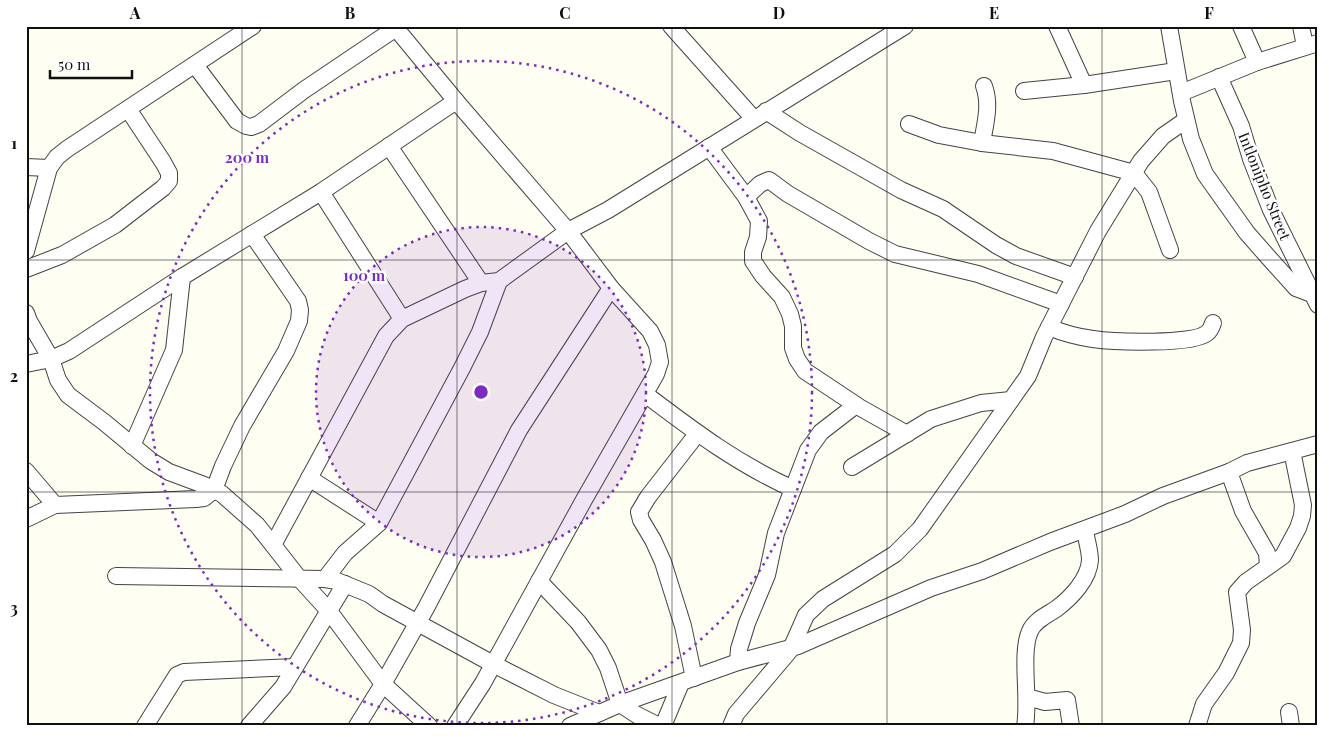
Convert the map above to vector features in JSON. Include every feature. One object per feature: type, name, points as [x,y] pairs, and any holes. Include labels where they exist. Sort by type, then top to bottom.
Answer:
[{"type":"street","points":[[26,251],[49,168],[57,157],[67,148],[254,26]]},
{"type":"street","points":[[671,26],[760,115],[800,133],[900,190],[943,209],[996,245],[1016,256],[1075,277]]},
{"type":"street","points":[[273,545],[386,336],[402,319],[481,283],[499,281],[568,231],[608,210],[905,26]]},
{"type":"street","points":[[1057,26],[1084,85]]},
{"type":"street","points":[[1168,26],[1186,120],[1191,139],[1205,174],[1252,239],[1296,288],[1316,297]]},
{"type":"street","points":[[1241,26],[1257,62]]},
{"type":"street","points":[[1181,93],[1257,62],[1311,44],[1300,26]]},
{"type":"street","points":[[195,65],[237,121],[246,126],[254,126],[263,122],[304,90],[395,27],[568,231],[611,288],[650,331],[657,345],[660,362],[645,394],[484,682],[455,726]]},
{"type":"street","points":[[1024,91],[1084,85],[1176,71]]},
{"type":"street","name":"Intlonipho Street","points":[[1219,77],[1241,126],[1251,159],[1271,210],[1316,297]]},
{"type":"street","points":[[982,144],[988,108],[984,86]]},
{"type":"street","points":[[26,364],[52,359],[69,351],[182,277],[321,192],[456,101]]},
{"type":"street","points":[[26,270],[62,255],[116,225],[163,188],[169,181],[169,173],[163,162],[128,109]]},
{"type":"street","points":[[731,726],[736,714],[791,649],[806,615],[823,599],[895,554],[920,528],[1028,376],[1049,327],[1098,231],[1141,161],[1163,136],[1186,120]]},
{"type":"street","points":[[909,124],[939,135],[982,144],[1053,151],[1134,173],[1149,192],[1170,250]]},
{"type":"street","points":[[389,146],[481,283]]},
{"type":"street","points":[[709,147],[746,197],[759,222],[753,261],[763,276],[782,297],[790,314],[793,326],[793,348],[804,371],[856,405],[907,434]]},
{"type":"street","points":[[26,166],[49,168]]},
{"type":"street","points":[[746,197],[760,184],[769,180],[788,194],[895,254],[978,274],[1061,304]]},
{"type":"street","points":[[321,192],[402,319]]},
{"type":"street","points":[[26,519],[55,505],[204,498],[214,490],[242,426],[286,351],[300,316],[298,301],[252,234]]},
{"type":"street","points":[[132,446],[174,350],[182,277]]},
{"type":"street","points":[[325,579],[345,553],[379,523],[466,361],[480,332],[499,281]]},
{"type":"street","points":[[358,726],[418,622],[519,430],[611,288]]},
{"type":"street","points":[[26,313],[52,359],[58,380],[68,395],[151,461],[169,472],[222,494],[257,525],[298,577],[329,611],[383,684],[428,726]]},
{"type":"street","points":[[1049,327],[1064,334],[1094,339],[1162,342],[1195,338],[1207,334],[1213,323]]},
{"type":"street","points":[[645,394],[697,434],[746,465],[793,489]]},
{"type":"street","points":[[852,467],[931,419],[981,403],[1011,400]]},
{"type":"street","points":[[738,662],[739,649],[747,623],[767,575],[776,533],[808,450],[821,432],[856,405]]},
{"type":"street","points":[[663,726],[687,680],[683,626],[662,562],[653,540],[641,520],[640,512],[648,497],[697,434]]},
{"type":"street","points":[[570,726],[620,704],[738,662],[791,649],[931,588],[982,571],[1163,496],[1229,472],[1246,463],[1318,444]]},
{"type":"street","points":[[1197,726],[1204,704],[1226,674],[1241,643],[1242,630],[1237,592],[1246,582],[1283,556],[1302,516],[1303,505],[1292,451]]},
{"type":"street","points":[[26,472],[55,505]]},
{"type":"street","points":[[1229,472],[1243,511],[1267,553],[1268,566]]},
{"type":"street","points":[[309,478],[379,523]]},
{"type":"street","points":[[1025,726],[1027,713],[1026,658],[1029,634],[1033,626],[1065,602],[1084,578],[1090,560],[1084,530]]},
{"type":"street","points":[[116,576],[298,577],[325,579],[345,584],[370,594],[383,604],[554,695],[599,712]]},
{"type":"street","points":[[539,582],[578,622],[599,650],[608,668],[620,704],[659,726]]},
{"type":"street","points":[[249,726],[283,687],[345,584]]},
{"type":"street","points":[[145,726],[177,675],[184,672],[295,667]]},
{"type":"street","points":[[1027,697],[1045,702],[1067,700],[1072,726]]}]
